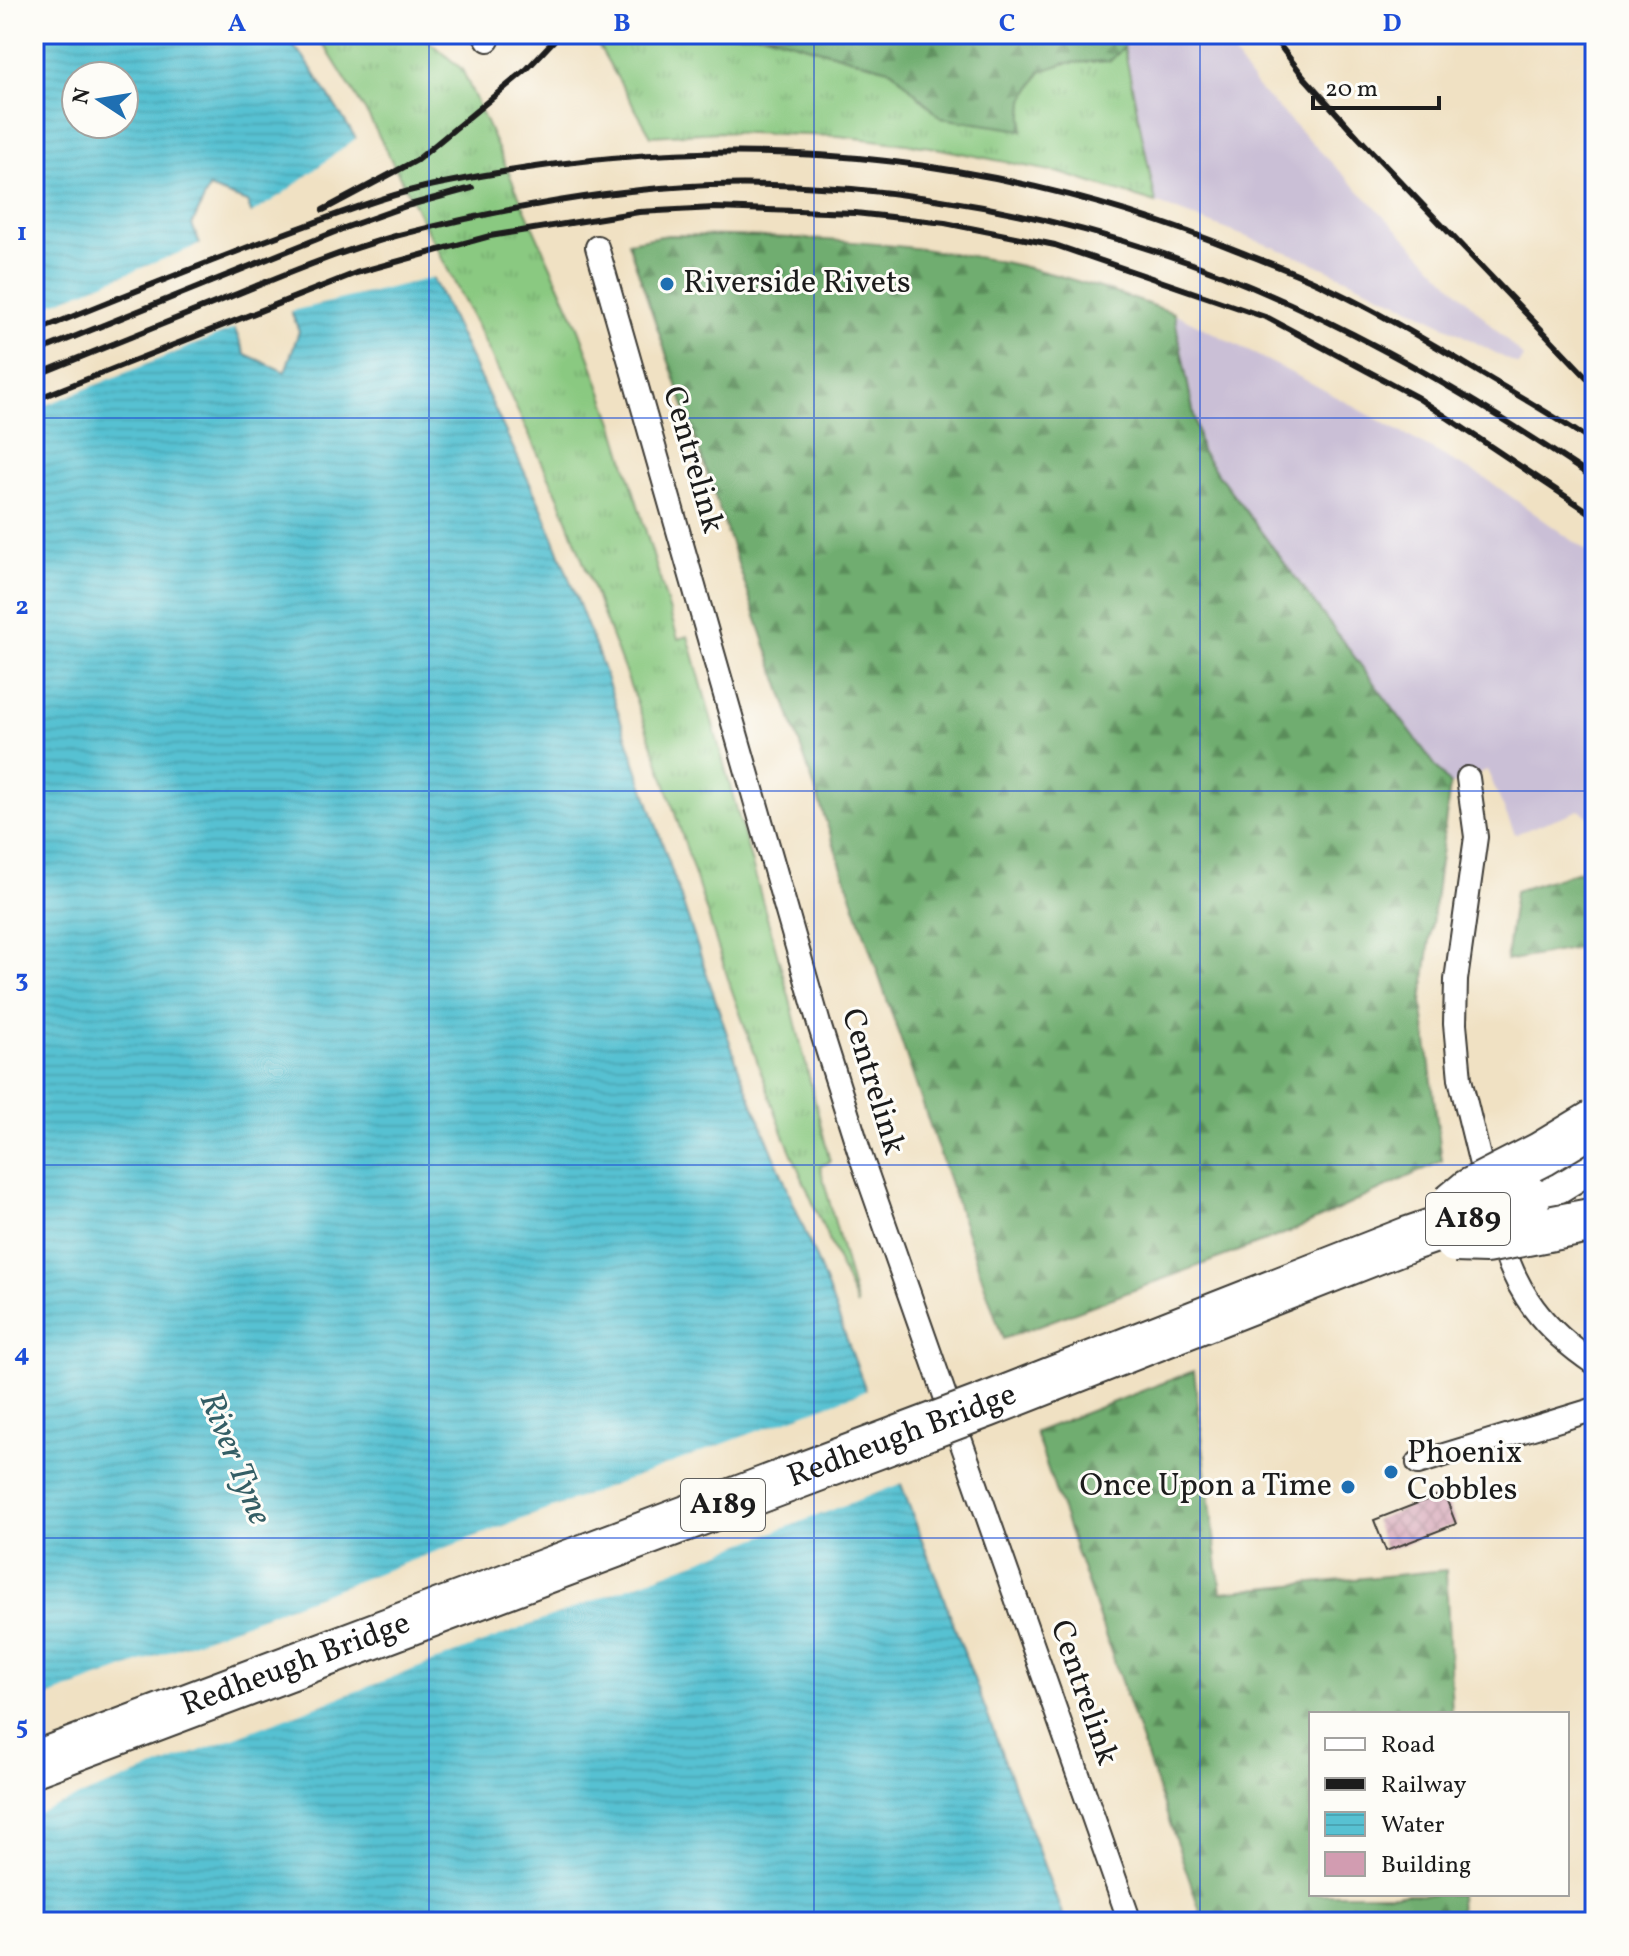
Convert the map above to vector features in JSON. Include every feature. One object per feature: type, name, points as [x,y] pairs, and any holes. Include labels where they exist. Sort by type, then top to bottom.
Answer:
[{"type":"main road","points":[[1409,1239],[1470,1191],[1542,1154],[1595,1122]]},
{"type":"main road","name":"A189","points":[[1528,1198],[1595,1157]]},
{"type":"main road","name":"A189","points":[[1409,1239],[1528,1198],[1595,1185]]},
{"type":"main road","points":[[1409,1239],[1486,1241],[1595,1220]]},
{"type":"main road","name":"Redheugh Bridge","points":[[34,1764],[987,1405],[1409,1239]]},
{"type":"lane","name":"Centrelink","points":[[597,247],[819,1024],[861,1157],[1130,1922]]},
{"type":"lane","points":[[1468,778],[1476,837],[1456,980],[1455,1024],[1460,1079],[1505,1255],[1516,1282],[1552,1332],[1595,1364]]},
{"type":"lane","points":[[1418,1463],[1595,1409]]},
{"type":"shaded area","points":[[1122,34],[1219,34],[1257,87],[1523,357],[1518,365],[1413,309],[1300,257],[1156,203]]},
{"type":"shaded area","points":[[1174,313],[1311,383],[1488,480],[1595,557],[1595,821],[1579,810],[1515,834],[1487,770],[1450,785],[1201,451]]},
{"type":"green space","points":[[317,34],[420,34],[462,69],[579,329],[614,425],[678,639],[688,636],[789,996],[830,1162],[820,1166],[857,1306],[783,1133],[731,988],[656,754],[559,498],[478,328],[369,117]]},
{"type":"green space","points":[[592,34],[765,34],[892,70],[941,118],[1022,129],[1024,100],[1041,71],[1066,63],[1110,61],[1124,47],[1156,203],[1060,173],[931,147],[839,136],[718,132],[651,136]]},
{"type":"green space","points":[[765,34],[1122,34],[1124,47],[1110,61],[1066,63],[1041,71],[1024,100],[1022,130],[941,118],[892,70]]},
{"type":"green space","points":[[668,235],[836,241],[961,255],[1046,272],[1174,313],[1201,451],[1450,785],[1422,1002],[1442,1161],[1297,1229],[1003,1339],[628,242]]},
{"type":"green space","points":[[1595,866],[1595,945],[1506,961],[1515,891]]},
{"type":"green space","points":[[1194,1371],[1221,1592],[1446,1570],[1452,1712],[1309,1712],[1309,1896],[1459,1896],[1460,1922],[1204,1922],[1035,1432]]},
{"type":"water","name":"River Tyne","points":[[34,34],[281,34],[303,56],[359,143],[437,287],[543,511],[599,656],[740,1072],[822,1273],[1065,1922],[34,1922]],"holes":[[[209,188],[247,202],[299,331],[285,372],[245,354],[192,225]]]},
{"type":"pier","points":[[359,136],[436,277],[287,312],[248,216]]},
{"type":"pier","points":[[204,243],[238,327],[34,410],[34,311]]},
{"type":"pier","points":[[870,1389],[905,1482],[34,1814],[34,1702]]},
{"type":"building","points":[[1444,1493],[1456,1524],[1386,1551],[1374,1520]]},
{"type":"railway","points":[[323,210],[417,160],[527,69],[560,34]]},
{"type":"railway","points":[[1271,34],[1304,77],[1358,137],[1595,386]]},
{"type":"railway","points":[[34,332],[371,202],[439,184],[542,166],[645,155],[747,152],[848,157],[948,170],[1048,190],[1147,218],[1246,254],[1309,279],[1388,319],[1595,444]]},
{"type":"railway","points":[[34,376],[312,264],[377,241],[437,226],[514,209],[631,191],[710,185],[824,187],[882,192],[995,209],[1107,236],[1218,274],[1275,297],[1385,351],[1492,412],[1595,479]]},
{"type":"railway","points":[[34,353],[347,227],[406,206],[472,188]]},
{"type":"railway","points":[[34,400],[356,273],[490,236],[639,212],[714,208],[855,213],[945,223],[1055,245],[1268,318],[1418,398],[1595,516]]},
{"type":"place","name":"Riverside Rivets","points":[[667,284]]},
{"type":"place","name":"Phoenix Cobbles","points":[[1391,1472]]},
{"type":"place","name":"Once Upon a Time","points":[[1348,1487]]}]
